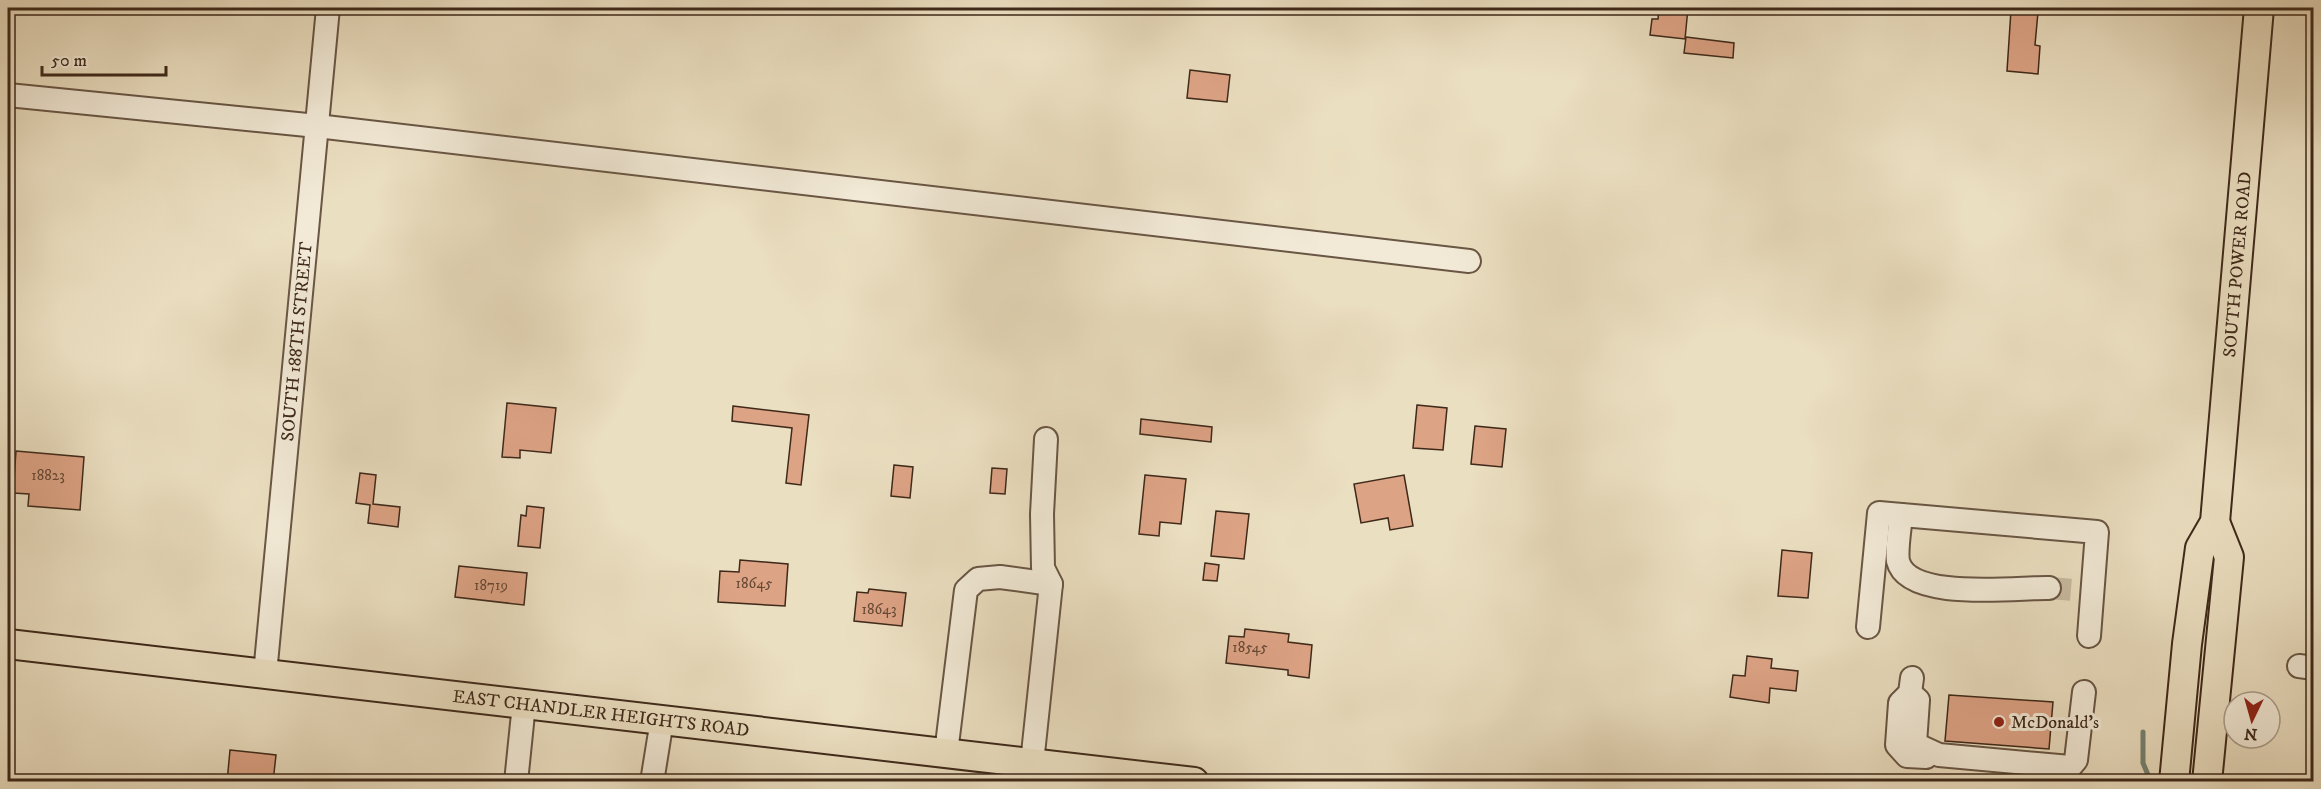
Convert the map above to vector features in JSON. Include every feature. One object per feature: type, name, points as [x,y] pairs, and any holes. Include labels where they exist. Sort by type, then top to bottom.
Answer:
[{"type":"main road","name":"SOUTH POWER ROAD","points":[[2174,782],[2187,644],[2200,548],[2215,522],[2259,8]]},
{"type":"main road","name":"SOUTH POWER ROAD","points":[[2207,782],[2229,556],[2215,522]]},
{"type":"main road","name":"EAST CHANDLER HEIGHTS ROAD","points":[[8,644],[1194,782]]},
{"type":"street","name":"SOUTH 188TH STREET","points":[[265,674],[328,8]]},
{"type":"street","points":[[8,95],[317,126],[1469,261]]},
{"type":"street","points":[[1032,763],[1051,584],[1043,567],[1042,514],[1046,439]]},
{"type":"street","points":[[1868,627],[1879,513],[2097,532],[2083,591],[2089,636]]},
{"type":"street","points":[[1901,515],[1898,562],[1909,576],[1922,574],[2004,581],[2019,587],[2049,588]]},
{"type":"street","points":[[946,753],[966,590],[978,579],[1000,577],[1051,584]]},
{"type":"street","points":[[1911,686],[1918,700],[1914,744],[1939,755],[2070,767],[2076,760],[2084,692]]},
{"type":"street","points":[[516,782],[524,704]]},
{"type":"street","points":[[651,782],[662,720]]},
{"type":"building","points":[[1659,8],[1688,8],[1685,39],[1650,35],[1652,19],[1658,19]]},
{"type":"building","points":[[2011,10],[2038,12],[2035,45],[2040,46],[2038,74],[2007,71]]},
{"type":"building","points":[[1686,37],[1734,43],[1733,58],[1684,53]]},
{"type":"building","points":[[1190,70],[1230,75],[1227,102],[1187,98]]},
{"type":"building","points":[[507,403],[556,408],[551,453],[520,450],[520,458],[502,457]]},
{"type":"building","points":[[1417,405],[1447,408],[1443,450],[1413,448]]},
{"type":"building","points":[[733,406],[809,415],[801,485],[786,483],[792,428],[732,421]]},
{"type":"building","points":[[1141,419],[1212,427],[1211,442],[1140,434]]},
{"type":"building","points":[[1475,426],[1506,429],[1502,467],[1471,464]]},
{"type":"building","points":[[16,451],[84,457],[80,510],[28,506],[29,494],[13,493]]},
{"type":"building","points":[[894,465],[913,467],[910,498],[891,496]]},
{"type":"building","points":[[992,468],[1007,469],[1005,494],[990,493]]},
{"type":"building","points":[[360,473],[376,475],[373,504],[400,507],[398,527],[368,523],[370,505],[356,503]]},
{"type":"building","points":[[1145,475],[1186,479],[1181,524],[1160,522],[1159,536],[1139,534]]},
{"type":"building","points":[[1404,475],[1413,526],[1390,530],[1388,518],[1361,523],[1354,484]]},
{"type":"building","points":[[527,506],[544,508],[540,548],[518,546],[521,515],[526,516]]},
{"type":"building","points":[[1216,511],[1249,514],[1244,559],[1211,556]]},
{"type":"building","points":[[1782,550],[1812,553],[1808,598],[1778,596]]},
{"type":"building","points":[[740,560],[788,564],[785,606],[718,602],[720,571],[739,572]]},
{"type":"building","points":[[1205,563],[1219,565],[1217,581],[1203,580]]},
{"type":"building","points":[[459,566],[527,573],[524,605],[455,597]]},
{"type":"building","points":[[869,589],[906,593],[902,626],[854,621],[857,592],[868,593]]},
{"type":"building","points":[[1245,629],[1289,634],[1288,642],[1312,645],[1309,678],[1288,675],[1288,670],[1226,663],[1229,636],[1244,637]]},
{"type":"building","points":[[1747,656],[1772,659],[1771,668],[1798,671],[1796,691],[1770,688],[1769,703],[1730,697],[1733,675],[1745,676]]},
{"type":"building","name":"McDonald's","points":[[1949,695],[2053,702],[2049,749],[1945,741]]},
{"type":"building","points":[[230,750],[276,755],[273,782],[255,780],[254,782],[227,782]]},
{"type":"waterway","points":[[2143,732],[2143,763],[2151,782]]},
{"type":"tunnel","points":[[2049,588],[2074,590]]},
{"type":"place","name":"McDonald's","points":[[1999,722]]}]
